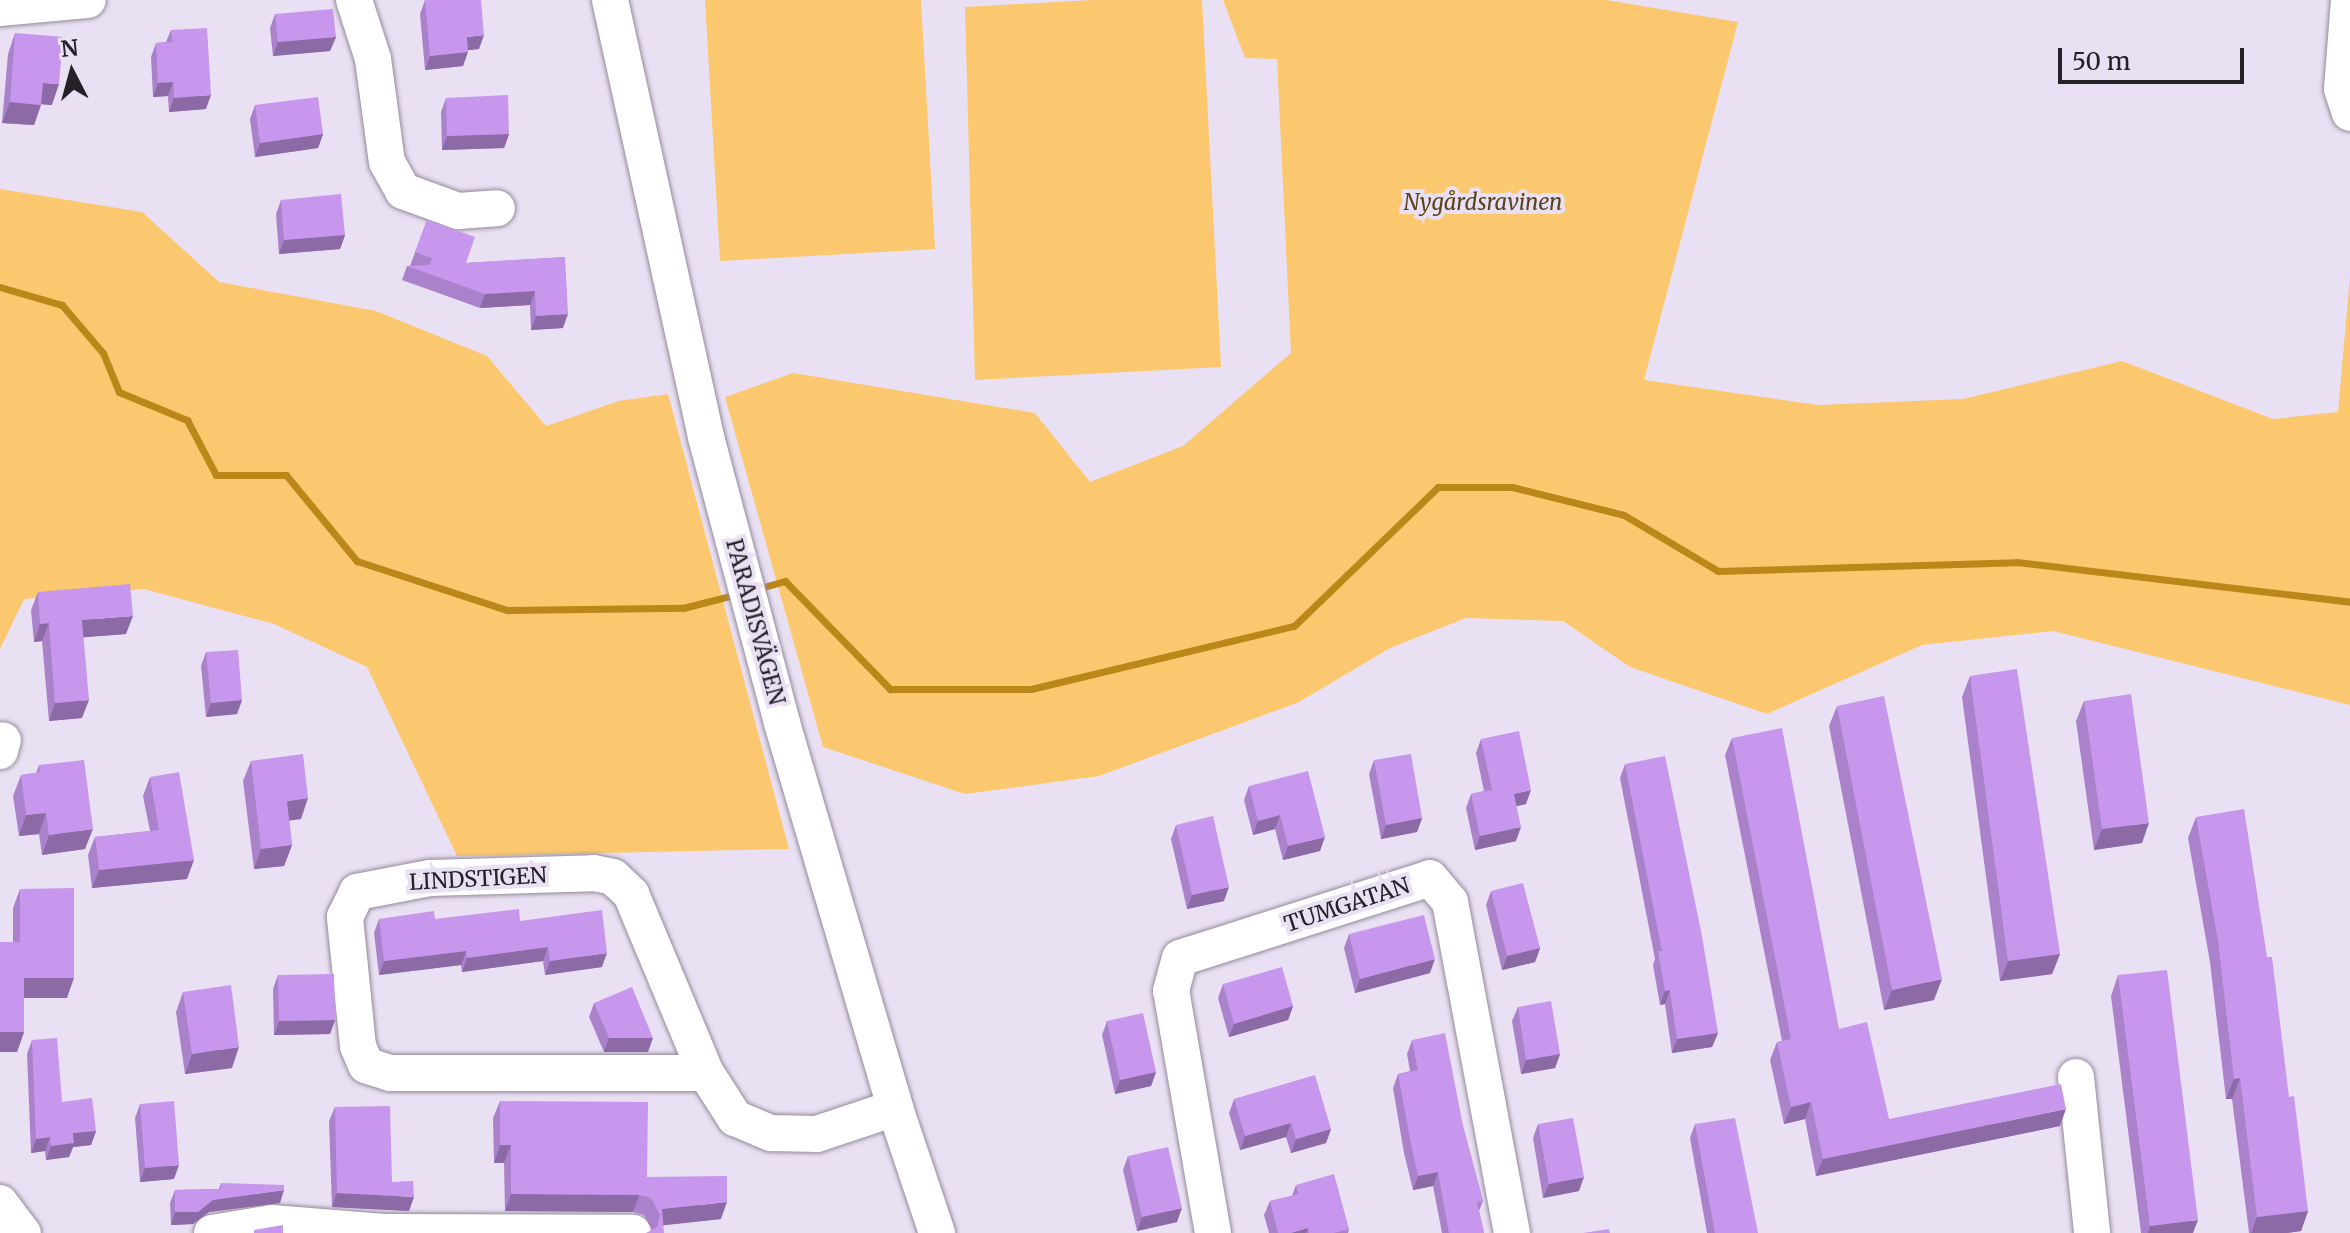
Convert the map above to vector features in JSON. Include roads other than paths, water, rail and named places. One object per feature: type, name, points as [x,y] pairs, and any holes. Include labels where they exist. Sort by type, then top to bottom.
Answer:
[{"type":"street","points":[[0,8],[88,0]]},
{"type":"street","points":[[354,0],[373,59],[387,162],[403,191],[458,211],[497,208]]},
{"type":"street","name":"PARADISVÄGEN","points":[[610,0],[706,437],[782,723],[895,1108],[937,1233]]},
{"type":"street","points":[[2349,0],[2342,89],[2350,113]]},
{"type":"street","name":"LINDSTIGEN","points":[[706,1073],[390,1073],[366,1065],[358,1046],[345,917],[357,892],[430,878],[594,873],[613,877],[631,894],[706,1073],[735,1118],[771,1133],[817,1134],[895,1108]]},
{"type":"street","name":"TUMGATAN","points":[[1213,1233],[1171,991],[1180,958],[1430,878],[1450,902],[1512,1233]]},
{"type":"street","points":[[2076,1077],[2092,1233]]},
{"type":"street","points":[[0,1203],[23,1233]]},
{"type":"street","points":[[212,1233],[272,1223],[384,1232],[633,1233]]},
{"type":"waterway","points":[[0,287],[62,305],[103,353],[119,392],[187,420],[216,475],[286,475],[357,561],[507,610],[683,608],[738,594]]},
{"type":"waterway","points":[[757,589],[785,581],[890,689],[1031,689],[1294,626],[1438,487],[1512,487],[1624,515],[1718,571],[2017,562],[2350,602]]},
{"type":"park label","name":"Nygårdsravinen","points":[[1483,203]]}]
